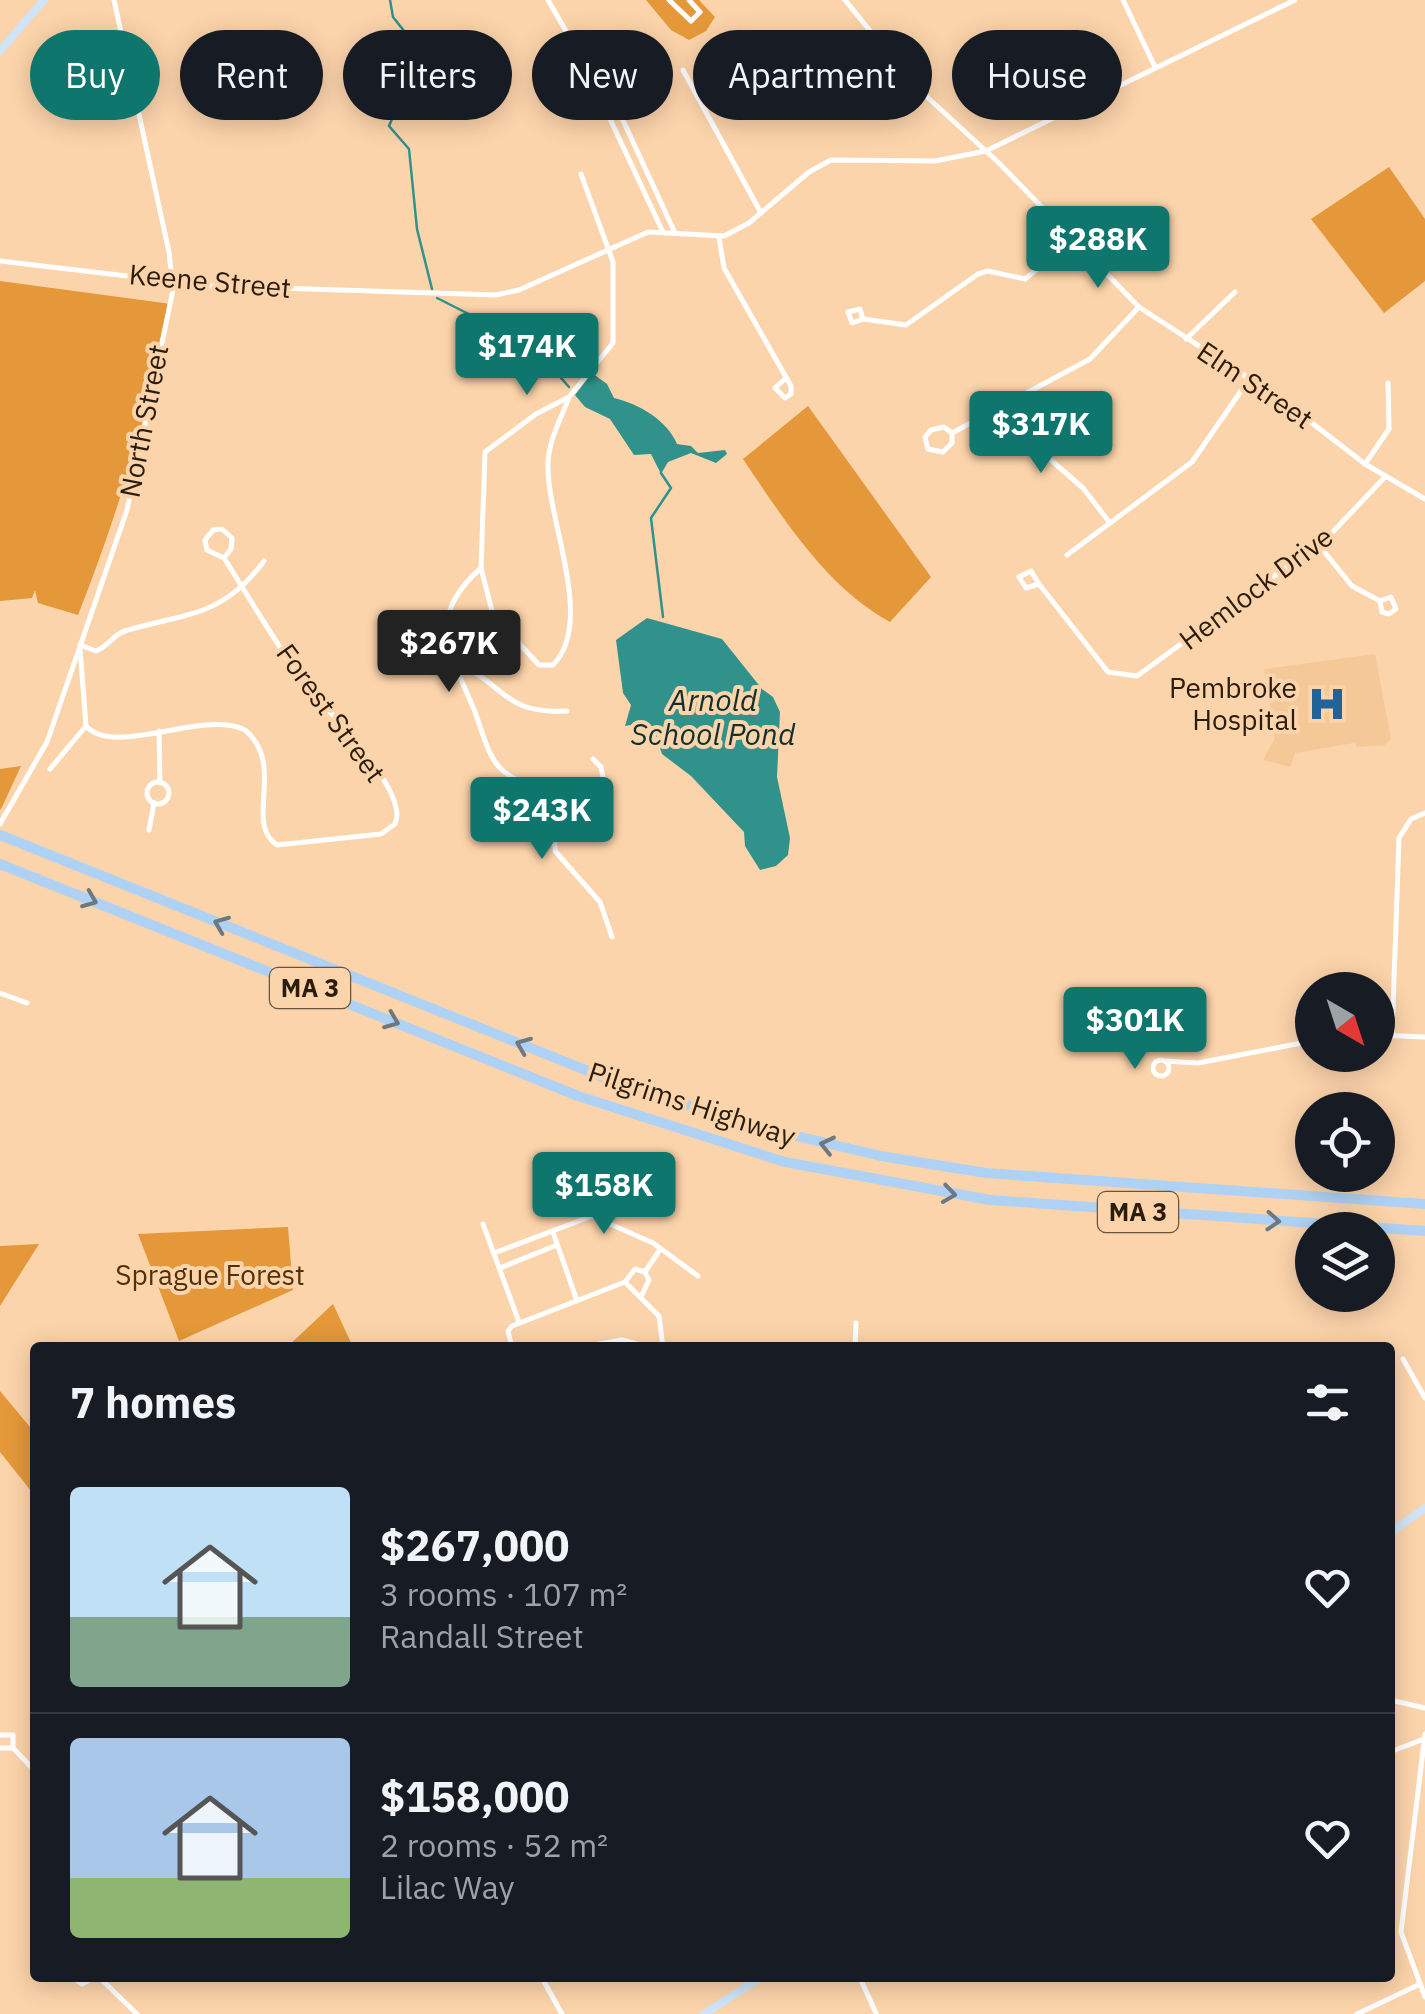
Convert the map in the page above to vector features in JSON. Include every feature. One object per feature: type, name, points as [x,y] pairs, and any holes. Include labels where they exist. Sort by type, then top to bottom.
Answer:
[{"type":"highway","name":"Pilgrims Highway","points":[[0,835],[613,1081],[754,1126],[881,1156],[986,1173],[1425,1204]]},
{"type":"highway","name":"Pilgrims Highway","points":[[0,864],[578,1096],[785,1162],[990,1200],[1425,1231]]},
{"type":"main road","points":[[0,51],[44,0]]},
{"type":"main road","points":[[1395,1529],[1425,1508]]},
{"type":"main road","points":[[704,2014],[754,1982]]},
{"type":"street","name":"North Street","points":[[0,824],[42,754],[133,489],[154,364],[174,281],[114,0]]},
{"type":"street","points":[[548,0],[582,57],[662,231],[719,238],[761,214],[810,172],[831,160],[936,161],[986,151],[1296,0]]},
{"type":"street","points":[[669,0],[691,21],[700,12],[689,0]]},
{"type":"street","name":"Elm Street","points":[[845,0],[914,84],[1139,306],[1250,378],[1365,464],[1425,499]]},
{"type":"street","points":[[1123,0],[1155,67]]},
{"type":"street","points":[[683,70],[761,214]]},
{"type":"street","points":[[623,120],[675,233]]},
{"type":"street","points":[[569,397],[536,414],[484,452],[481,568],[496,620],[539,666],[553,664],[573,626],[548,471],[552,439],[569,397],[614,343],[616,292],[610,248],[582,174]]},
{"type":"street","name":"Keene Street","points":[[0,260],[174,281],[420,294],[512,292],[610,248],[662,231]]},
{"type":"street","points":[[719,238],[724,268],[786,378]]},
{"type":"street","points":[[864,319],[906,325],[978,274],[988,271],[1025,279],[1073,240]]},
{"type":"street","points":[[1186,339],[1235,292]]},
{"type":"street","points":[[952,433],[941,427],[930,430],[925,438],[930,452],[946,450],[952,433],[1097,354],[1139,306]]},
{"type":"street","points":[[1067,554],[1196,458],[1250,378]]},
{"type":"street","points":[[1365,464],[1389,429],[1388,383]]},
{"type":"street","points":[[1010,403],[1033,442],[1083,488],[1110,523]]},
{"type":"street","name":"Hemlock Drive","points":[[1039,584],[1100,665],[1112,675],[1130,677],[1147,670],[1318,544],[1385,477]]},
{"type":"street","name":"Forest Street","points":[[86,726],[102,737],[224,723],[254,738],[266,759],[264,828],[277,846],[381,834],[396,824],[397,805],[355,738],[304,681],[224,558],[212,556],[205,547],[213,530],[222,529],[232,538],[231,549],[224,558]]},
{"type":"street","points":[[1318,544],[1352,586],[1380,601]]},
{"type":"street","points":[[80,645],[88,651],[100,650],[122,632],[195,615],[244,589],[264,561]]},
{"type":"street","points":[[481,568],[450,606],[446,638],[452,662],[500,768],[553,799],[580,806],[598,796],[604,777],[592,759]]},
{"type":"street","points":[[50,769],[86,726],[80,645]]},
{"type":"street","points":[[452,662],[474,670],[526,710],[567,711]]},
{"type":"street","points":[[154,803],[164,802],[169,796],[160,782],[159,731]]},
{"type":"street","points":[[149,830],[154,803],[148,792],[160,782]]},
{"type":"street","points":[[553,799],[556,851],[600,902],[612,937]]},
{"type":"street","points":[[1394,972],[1400,838],[1411,820],[1425,813]]},
{"type":"street","points":[[0,993],[27,1003]]},
{"type":"street","points":[[1395,1036],[1425,1037]]},
{"type":"street","points":[[1185,1064],[1158,1060],[1152,1069],[1159,1076],[1185,1064],[1295,1043]]},
{"type":"street","points":[[1166,1061],[1168,1071]]},
{"type":"street","points":[[494,1253],[592,1216],[653,1243],[698,1276]]},
{"type":"street","points":[[483,1224],[519,1322]]},
{"type":"street","points":[[553,1232],[577,1301]]},
{"type":"street","points":[[499,1268],[557,1245]]},
{"type":"street","points":[[645,1272],[659,1251]]},
{"type":"street","points":[[511,1342],[508,1331],[519,1322],[625,1282],[629,1272],[645,1272]]},
{"type":"street","points":[[640,1297],[649,1280],[645,1272]]},
{"type":"street","points":[[625,1282],[663,1324],[663,1342]]},
{"type":"street","points":[[855,1342],[856,1324]]},
{"type":"street","points":[[1403,1358],[1425,1398]]},
{"type":"street","points":[[1395,1701],[1425,1708]]},
{"type":"street","points":[[0,1735],[13,1735],[12,1748]]},
{"type":"street","points":[[1395,1750],[1424,1737]]},
{"type":"street","points":[[1424,1737],[1401,1926],[1402,1944],[1425,1997]]},
{"type":"street","points":[[0,1748],[12,1748],[30,1766]]},
{"type":"street","points":[[101,1982],[137,2014]]},
{"type":"street","points":[[544,1982],[562,2014]]},
{"type":"street","points":[[862,1982],[876,2013]]},
{"type":"street","points":[[1358,2014],[1418,1984]]},
{"type":"shaded area","name":"Pembroke Hospital","points":[[1375,654],[1391,739],[1385,745],[1357,747],[1354,743],[1295,753],[1290,767],[1263,760],[1275,738],[1264,669]]},
{"type":"green space","points":[[646,0],[699,0],[715,17],[707,30],[693,30],[689,40],[671,30]]},
{"type":"green space","points":[[1389,167],[1425,219],[1425,281],[1384,313],[1311,219]]},
{"type":"green space","points":[[0,281],[171,304],[131,461],[78,615],[38,603],[35,590],[32,598],[0,601]]},
{"type":"green space","points":[[808,406],[931,577],[890,622],[846,590],[807,550],[743,459]]},
{"type":"green space","points":[[21,766],[2,807],[0,810],[0,769]]},
{"type":"green space","name":"Sprague Forest","points":[[288,1227],[293,1290],[179,1341],[138,1234]]},
{"type":"green space","points":[[39,1244],[0,1306],[0,1246]]},
{"type":"green space","name":"Sprague Forest","points":[[333,1304],[351,1342],[292,1342]]},
{"type":"green space","points":[[0,1391],[30,1427],[30,1490],[0,1452]]},
{"type":"water","points":[[592,373],[607,384],[614,398],[659,420],[677,444],[691,446],[698,453],[725,450],[727,454],[716,463],[691,453],[668,462],[661,474],[651,454],[634,455],[610,419],[585,407],[575,395]]},
{"type":"water","name":"Arnold School Pond","points":[[647,618],[722,639],[773,697],[780,712],[777,777],[790,838],[788,855],[776,866],[760,870],[745,846],[744,832],[691,776],[662,754],[653,727],[643,723],[625,726],[631,705],[623,693],[616,640]]},
{"type":"waterway","points":[[390,0],[393,17],[408,36],[406,87],[389,126],[409,149],[417,229],[432,289]]},
{"type":"waterway","points":[[437,298],[534,347],[569,387]]},
{"type":"waterway","points":[[661,473],[671,488],[651,518],[663,617]]},
{"type":"place","name":"Pembroke Hospital","points":[[1327,704]]}]
